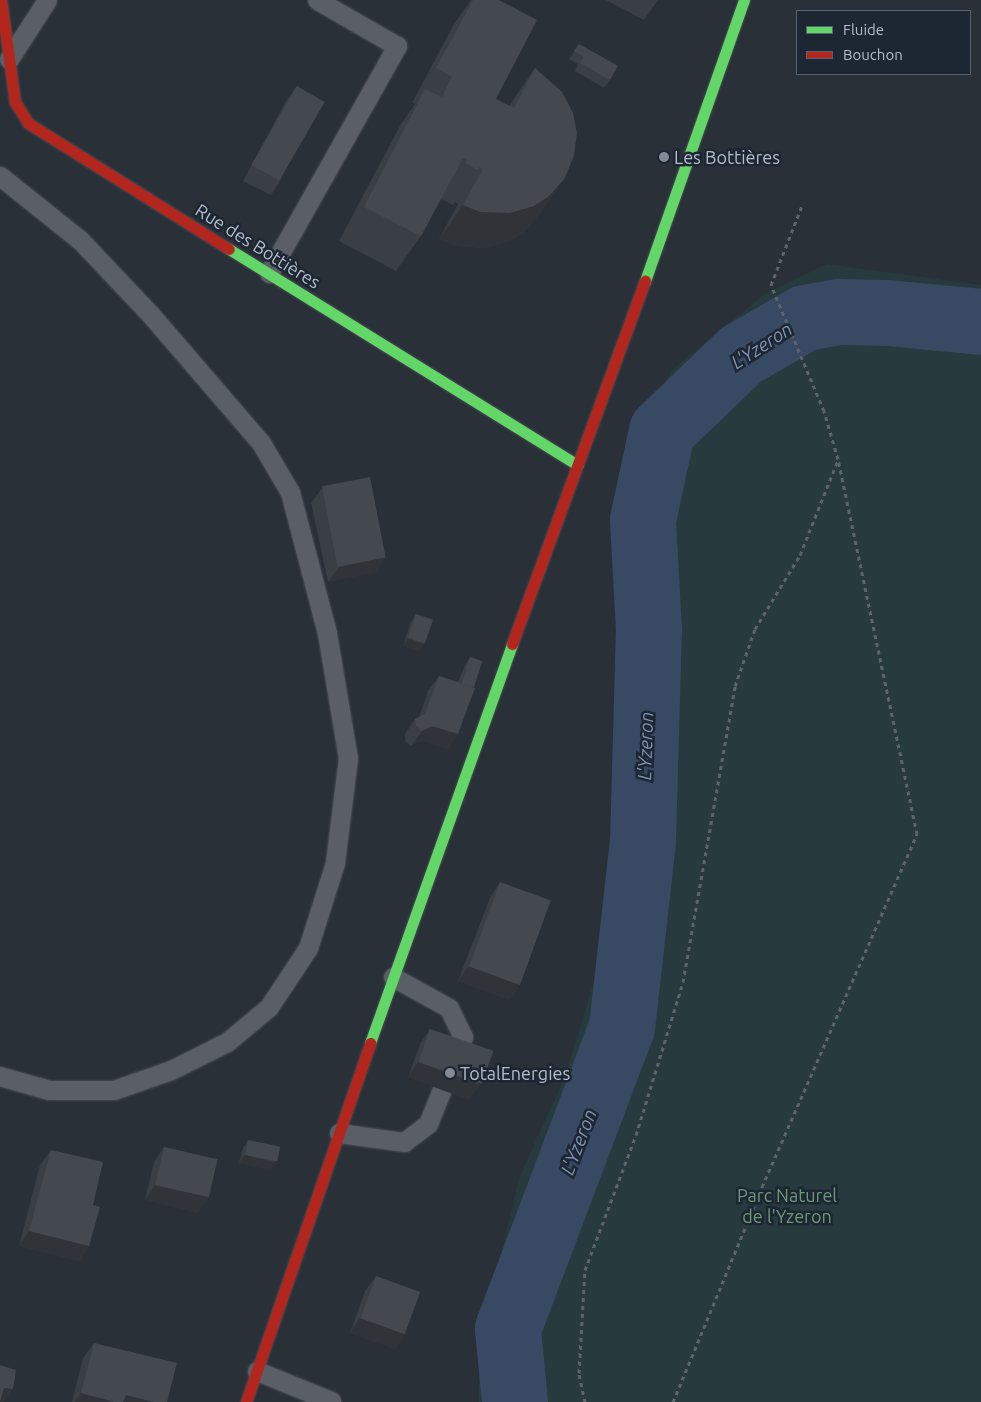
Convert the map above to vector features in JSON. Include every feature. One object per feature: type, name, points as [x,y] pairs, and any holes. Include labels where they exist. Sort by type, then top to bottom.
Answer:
[{"type":"main road","name":"Rue des Bottières","points":[[1,0],[15,102],[28,123],[577,465]]},
{"type":"main road","points":[[246,1402],[454,800],[744,0]]},
{"type":"lane","points":[[9,60],[47,0]]},
{"type":"lane","points":[[269,273],[397,46],[317,0]]},
{"type":"lane","points":[[0,176],[80,240],[151,315],[261,442],[290,492],[328,633],[348,758],[335,863],[308,948],[268,1008],[227,1042],[171,1070],[114,1090],[49,1090],[0,1076]]},
{"type":"lane","points":[[339,1134],[404,1142],[428,1124],[463,1037],[450,1008],[393,977]]},
{"type":"lane","points":[[257,1370],[331,1401]]},
{"type":"path","points":[[673,1402],[762,1187],[918,834],[838,459],[824,411],[802,364],[771,285],[803,203]]},
{"type":"path","points":[[585,1402],[579,1373],[585,1270],[636,1135],[683,982],[735,686],[755,629],[800,555],[838,459]]},
{"type":"green space","name":"Parc Naturel de l'Yzeron","points":[[827,264],[981,285],[981,1402],[479,1402],[479,1380],[496,1278],[519,1178],[565,1077],[603,951],[628,741],[613,531],[637,434],[672,370],[766,293]]},
{"type":"building","points":[[473,0],[499,0],[537,20],[496,99],[514,108],[535,68],[562,92],[573,113],[577,133],[574,155],[565,178],[549,196],[534,206],[510,213],[480,212],[463,205],[483,169],[479,167],[477,170],[465,163],[467,160],[463,158],[421,236],[364,207],[425,89],[442,97],[452,77],[436,68]]},
{"type":"building","points":[[579,44],[618,66],[610,80],[580,63],[584,57],[574,51]]},
{"type":"building","points":[[297,86],[325,102],[279,181],[252,165]]},
{"type":"building","points":[[370,477],[386,557],[338,567],[322,486]]},
{"type":"building","points":[[416,614],[433,620],[425,643],[408,638]]},
{"type":"building","points":[[470,657],[482,661],[474,688],[461,684]]},
{"type":"building","points":[[439,676],[475,688],[458,734],[432,726],[422,731],[416,726],[415,719],[425,714]]},
{"type":"building","points":[[500,882],[551,900],[520,985],[469,967]]},
{"type":"building","points":[[430,1029],[493,1051],[482,1084],[419,1062]]},
{"type":"building","points":[[248,1140],[280,1147],[277,1162],[245,1155]]},
{"type":"building","points":[[164,1147],[218,1159],[209,1197],[155,1185]]},
{"type":"building","points":[[51,1150],[103,1162],[93,1205],[100,1207],[89,1246],[29,1231]]},
{"type":"building","points":[[376,1276],[420,1292],[405,1334],[361,1318]]},
{"type":"building","points":[[94,1343],[177,1363],[167,1402],[154,1402],[126,1395],[123,1402],[115,1402],[81,1393]]},
{"type":"building","points":[[0,1365],[16,1370],[13,1389],[4,1388],[0,1402]]},
{"type":"waterway","name":"L'Yzeron","points":[[515,1402],[508,1329],[622,1028],[643,842],[649,631],[643,520],[662,431],[741,355],[805,318],[840,312],[888,313],[981,322]]},
{"type":"traffic: fast","points":[[645,281],[744,0]]},
{"type":"traffic: fast","points":[[229,249],[577,465]]},
{"type":"traffic: fast","points":[[370,1043],[512,644]]},
{"type":"traffic: jam","points":[[1,0],[15,102],[28,123],[229,249]]},
{"type":"traffic: jam","points":[[512,644],[645,281]]},
{"type":"traffic: jam","points":[[246,1402],[370,1043]]},
{"type":"place","name":"Les Bottières","points":[[664,157]]},
{"type":"place","name":"TotalEnergies","points":[[450,1073]]}]
